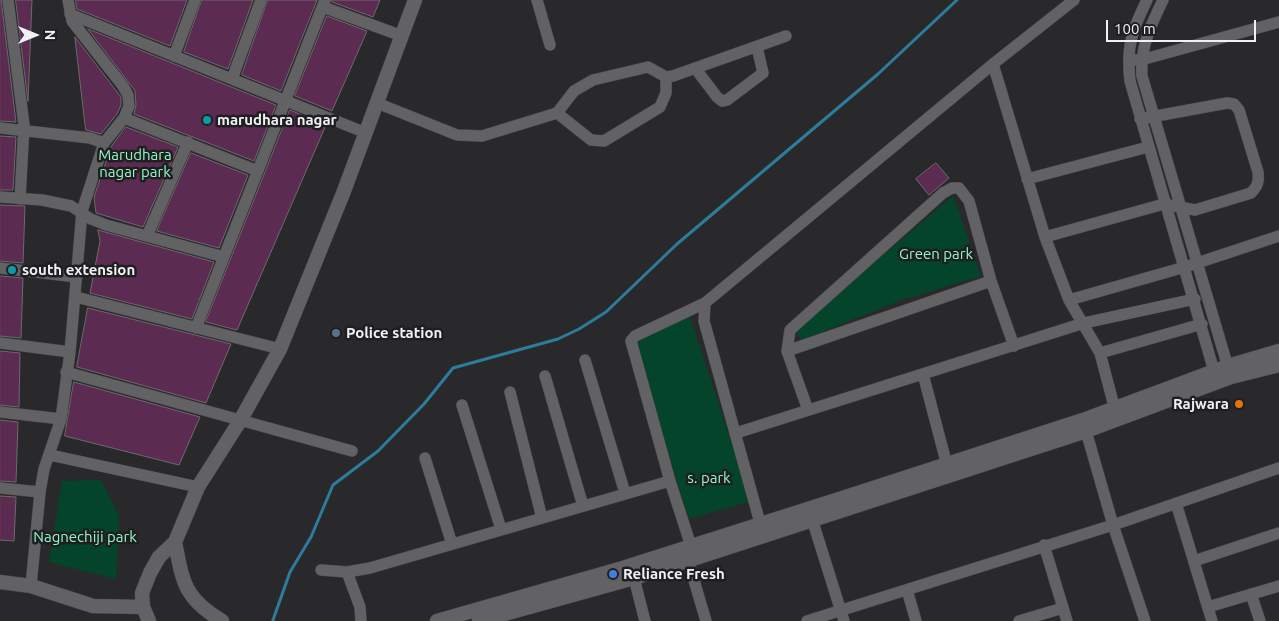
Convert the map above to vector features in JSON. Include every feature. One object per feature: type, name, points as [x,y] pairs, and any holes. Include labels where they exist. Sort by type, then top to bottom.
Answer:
[{"type":"street","points":[[8,0],[25,130],[20,198]]},
{"type":"street","points":[[32,586],[40,492],[61,419],[70,352],[82,212],[104,143],[124,118],[129,106],[128,95],[123,86],[76,26],[70,14],[68,0]]},
{"type":"street","points":[[174,56],[195,0]]},
{"type":"street","points":[[232,79],[261,0]]},
{"type":"street","points":[[149,621],[142,607],[142,593],[150,572],[159,557],[175,542],[198,487],[240,421],[280,349],[366,133],[415,0]]},
{"type":"street","points":[[537,0],[550,45]]},
{"type":"street","points":[[691,546],[670,481],[631,341],[635,336],[705,303],[993,64],[1074,0]]},
{"type":"street","points":[[1148,0],[1132,32],[1127,58],[1140,119],[1164,204],[1191,265],[1229,371]]},
{"type":"street","points":[[1163,0],[1146,38],[1141,60],[1142,76],[1180,207],[1191,265],[1194,299],[1216,377]]},
{"type":"street","points":[[196,328],[324,3],[402,36]]},
{"type":"street","points":[[70,14],[366,133]]},
{"type":"street","points":[[1127,58],[1141,60],[1279,22]]},
{"type":"street","points":[[377,103],[457,135],[469,137],[482,136],[557,113],[574,91],[593,80],[648,67],[666,77],[786,36]]},
{"type":"street","points":[[695,68],[717,97],[728,100],[759,78],[763,73],[757,46]]},
{"type":"street","points":[[993,64],[1045,237],[1069,300],[1100,353],[1114,406]]},
{"type":"street","points":[[557,113],[591,140],[604,141],[660,107],[666,93],[666,77]]},
{"type":"street","points":[[1045,237],[1164,204],[1195,210],[1251,193],[1259,180],[1239,110],[1234,104],[1227,103],[1140,119]]},
{"type":"street","points":[[124,118],[258,171]]},
{"type":"street","points":[[0,128],[90,138],[104,143]]},
{"type":"street","points":[[147,236],[188,142]]},
{"type":"street","points":[[1027,180],[1148,147]]},
{"type":"street","points":[[808,410],[787,351],[790,330],[952,188],[958,188],[969,201],[990,281],[1014,346]]},
{"type":"street","points":[[0,197],[20,198],[71,206],[91,219],[224,257]]},
{"type":"street","points":[[1069,300],[1191,265],[1279,236]]},
{"type":"street","points":[[0,268],[77,277]]},
{"type":"street","points":[[787,351],[990,281]]},
{"type":"street","points":[[76,298],[280,349]]},
{"type":"street","points":[[736,433],[1084,323],[1194,299]]},
{"type":"street","points":[[705,303],[704,322],[762,529]]},
{"type":"street","points":[[1100,353],[1202,324]]},
{"type":"street","points":[[0,343],[70,352]]},
{"type":"street","points":[[479,621],[634,578],[688,560],[762,529],[1085,425],[1216,377],[1279,350]]},
{"type":"street","points":[[584,360],[625,494]]},
{"type":"street","points":[[1229,371],[1279,365]]},
{"type":"street","points":[[66,372],[352,451]]},
{"type":"street","points":[[923,374],[948,469]]},
{"type":"street","points":[[545,376],[583,506]]},
{"type":"street","points":[[1085,425],[1114,406],[1216,377]]},
{"type":"street","points":[[510,392],[542,518]]},
{"type":"street","points":[[462,405],[501,530]]},
{"type":"street","points":[[0,412],[61,419]]},
{"type":"street","points":[[1085,425],[1114,525],[1145,621]]},
{"type":"street","points":[[50,455],[198,487]]},
{"type":"street","points":[[425,458],[452,544]]},
{"type":"street","points":[[807,621],[842,616],[907,590],[1044,545],[1114,525],[1279,468]]},
{"type":"street","points":[[437,621],[623,568],[691,546],[812,519],[948,469]]},
{"type":"street","points":[[321,570],[347,572],[370,568],[670,481]]},
{"type":"street","points":[[0,488],[40,492]]},
{"type":"street","points":[[1176,503],[1212,621]]},
{"type":"street","points":[[812,519],[842,616]]},
{"type":"street","points":[[1194,561],[1279,533]]},
{"type":"street","points":[[175,542],[188,592],[205,611],[222,621]]},
{"type":"street","points":[[1044,545],[1067,621]]},
{"type":"street","points":[[688,560],[706,621]]},
{"type":"street","points":[[347,572],[360,607],[361,621]]},
{"type":"street","points":[[634,578],[646,621]]},
{"type":"street","points":[[0,582],[32,586],[93,606],[142,607]]},
{"type":"street","points":[[1208,608],[1279,586]]},
{"type":"street","points":[[907,590],[916,621]]},
{"type":"street","points":[[1251,594],[1260,621]]},
{"type":"street","points":[[1019,621],[1063,608]]},
{"type":"green space","name":"Green park","points":[[953,196],[981,276],[899,301],[802,340],[796,333],[802,324]]},
{"type":"green space","name":"s. park","points":[[688,312],[751,501],[689,519],[630,333]]},
{"type":"green space","name":"Nagnechiji park","points":[[101,480],[119,516],[116,579],[49,562],[62,481]]},
{"type":"building","points":[[1,0],[16,122],[0,121]]},
{"type":"building","points":[[16,0],[32,0],[28,101]]},
{"type":"building","points":[[76,0],[187,0],[170,46],[77,9]]},
{"type":"building","points":[[202,0],[253,0],[228,69],[184,52]]},
{"type":"building","points":[[268,0],[317,0],[281,91],[242,75]]},
{"type":"building","points":[[332,0],[380,0],[373,17],[332,2]]},
{"type":"building","points":[[327,16],[367,31],[332,111],[295,96]]},
{"type":"building","points":[[88,29],[276,105],[254,161],[134,114],[136,105],[135,91]]},
{"type":"building","points":[[75,37],[121,97],[121,105],[117,114],[101,134],[86,130]]},
{"type":"building","points":[[290,110],[326,125],[237,330],[206,322]]},
{"type":"building","name":"Marudhara nagar park","points":[[126,127],[178,147],[143,227],[96,213],[94,197],[111,147]]},
{"type":"building","points":[[0,136],[16,137],[13,190],[0,190]]},
{"type":"building","points":[[191,153],[248,175],[219,248],[157,231]]},
{"type":"building","points":[[936,163],[949,178],[929,195],[916,179]]},
{"type":"building","points":[[0,205],[25,206],[23,263],[0,261]]},
{"type":"building","points":[[98,230],[214,262],[192,319],[90,293],[100,241]]},
{"type":"building","points":[[0,276],[23,278],[21,338],[0,336]]},
{"type":"building","points":[[88,308],[231,344],[206,403],[77,367]]},
{"type":"building","points":[[0,351],[20,353],[19,407],[0,405]]},
{"type":"building","points":[[74,382],[200,417],[179,465],[65,436]]},
{"type":"building","points":[[0,420],[18,422],[16,482],[0,481]]},
{"type":"building","points":[[0,496],[16,497],[14,541],[0,540]]},
{"type":"waterway","points":[[273,620],[290,572],[311,537],[333,485],[378,451],[424,404],[453,368],[558,339],[579,329],[606,312],[677,244],[878,74],[957,0]]},
{"type":"place","name":"marudhara nagar","points":[[207,120]]},
{"type":"place","name":"south extension","points":[[12,270]]},
{"type":"place","name":"Police station","points":[[336,333]]},
{"type":"place","name":"Rajwara","points":[[1239,404]]},
{"type":"place","name":"Reliance Fresh","points":[[613,574]]}]
